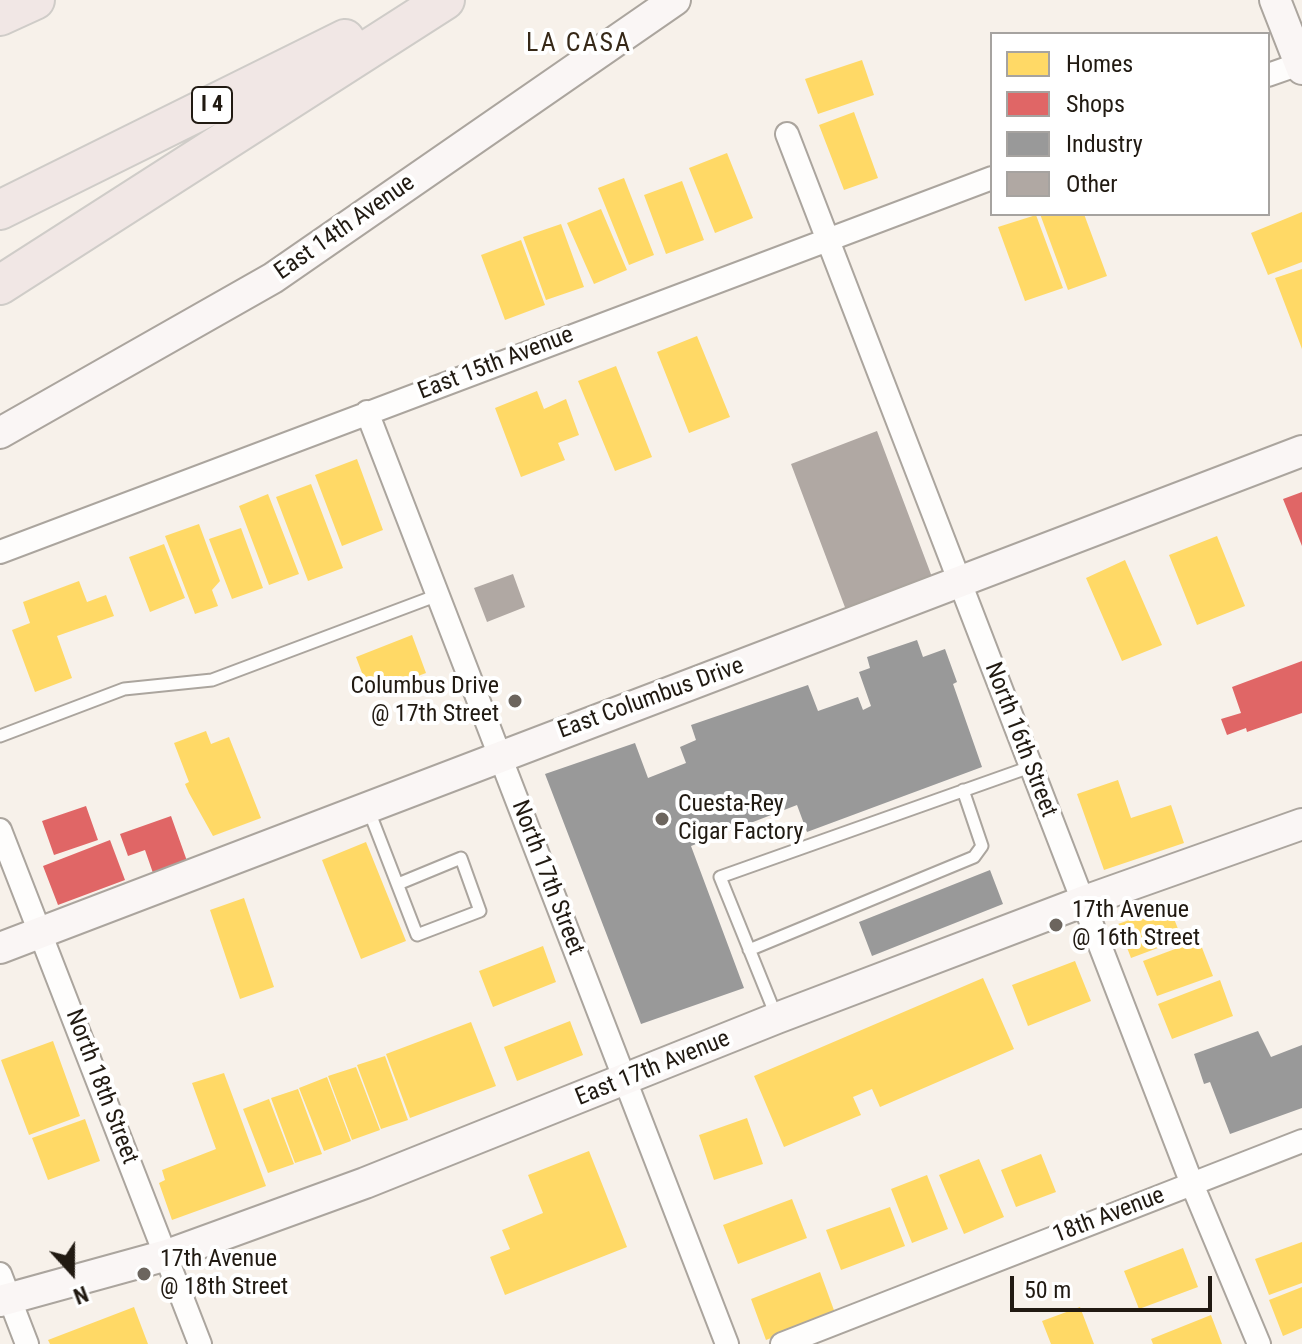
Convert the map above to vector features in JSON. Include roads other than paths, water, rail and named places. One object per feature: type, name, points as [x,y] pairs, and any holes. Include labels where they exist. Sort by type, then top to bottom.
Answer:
[{"type":"highway","points":[[0,16],[35,0]]},
{"type":"highway","name":"I 4","points":[[0,210],[424,0]]},
{"type":"highway","points":[[0,285],[445,0]]},
{"type":"main road","name":"East 14th Avenue","points":[[0,433],[273,278],[675,0]]},
{"type":"main road","points":[[1275,0],[1301,65]]},
{"type":"main road","name":"East Columbus Drive","points":[[0,948],[1302,451]]},
{"type":"main road","name":"East 17th Avenue","points":[[3,1291],[167,1255],[365,1183],[777,1018],[1082,902],[1302,824]]},
{"type":"street","points":[[1270,74],[1301,65]]},
{"type":"street","name":"North 16th Street","points":[[787,134],[1192,1184],[1259,1344]]},
{"type":"street","name":"East 15th Avenue","points":[[0,552],[990,179]]},
{"type":"street","name":"North 17th Street","points":[[367,412],[727,1344]]},
{"type":"street","name":"North 18th Street","points":[[0,830],[200,1344]]},
{"type":"street","name":"18th Avenue","points":[[782,1344],[1302,1141]]},
{"type":"street","points":[[3,1291],[27,1344]]},
{"type":"lane","points":[[0,736],[124,689],[212,680],[438,595]]},
{"type":"lane","points":[[777,1018],[720,877],[1030,767]]},
{"type":"lane","points":[[749,950],[974,857],[982,846],[963,790]]},
{"type":"lane","points":[[367,806],[417,935],[480,911],[461,858],[398,884]]},
{"type":"place","name":"Columbus Drive @ 17th Street","points":[[515,701]]},
{"type":"place","name":"Cuesta-Rey Cigar Factory","points":[[662,819]]},
{"type":"place","name":"17th Avenue @ 16th Street","points":[[1056,925]]},
{"type":"place","name":"17th Avenue @ 18th Street","points":[[144,1274]]},
{"type":"district","name":"LA CASA","points":[[579,44]]}]
